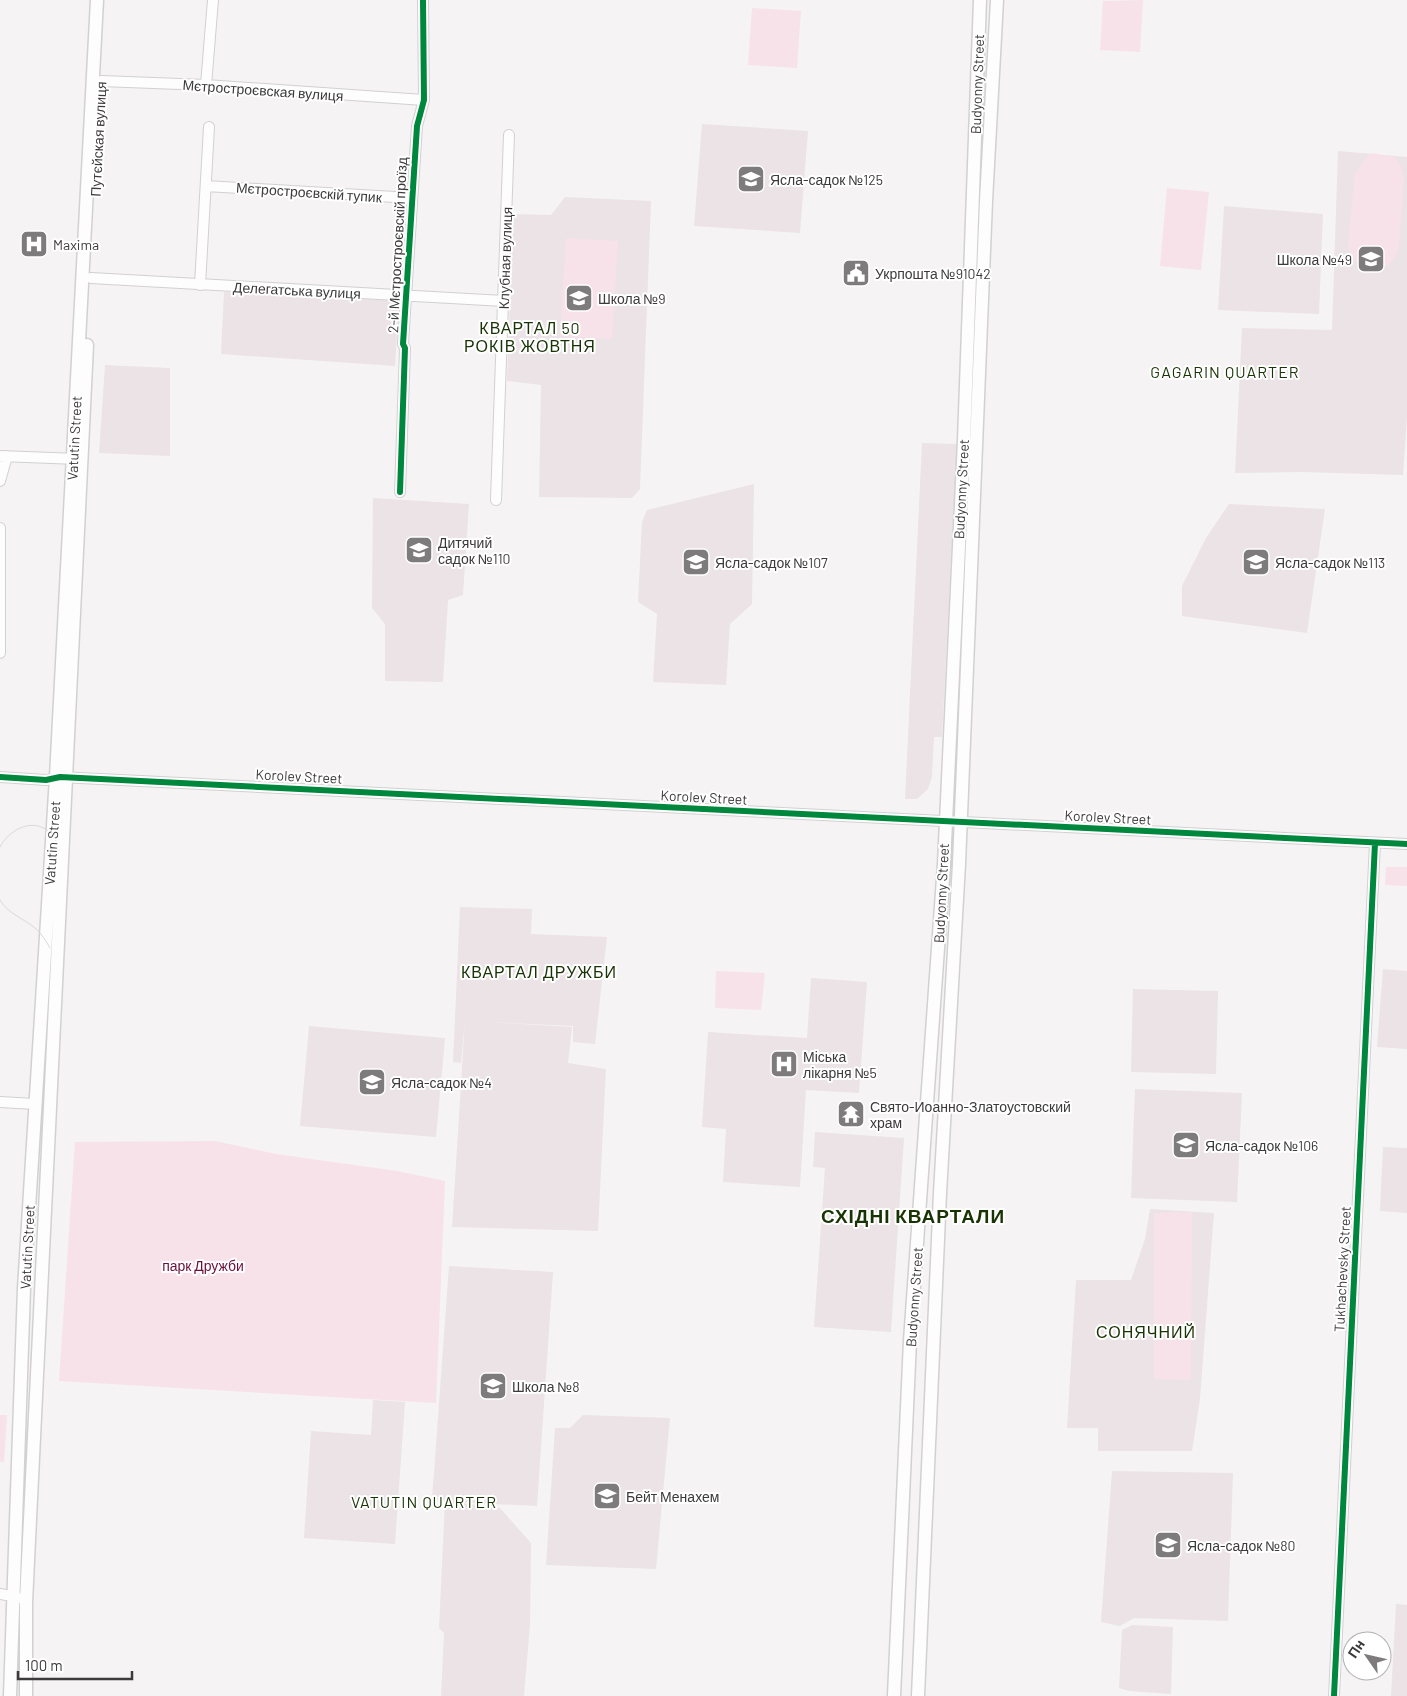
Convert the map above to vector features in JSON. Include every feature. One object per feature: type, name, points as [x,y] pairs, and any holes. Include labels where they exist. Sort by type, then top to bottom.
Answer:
[{"type":"main road","name":"Vatutin Street","points":[[26,1696],[26,1602],[97,0]]},
{"type":"main road","name":"Путєйская вулиця","points":[[91,278],[105,0]]},
{"type":"main road","name":"Budyonny Street","points":[[894,1696],[910,1340],[943,874],[962,478],[980,0]]},
{"type":"main road","name":"Budyonny Street","points":[[918,1696],[940,1193],[961,822],[986,201],[998,0]]},
{"type":"main road","name":"Vatutin Street","points":[[77,459],[91,278]]},
{"type":"main road","name":"Vatutin Street","points":[[10,1696],[6,1595],[35,1104],[62,777]]},
{"type":"street","points":[[206,85],[213,0]]},
{"type":"street","name":"2-й Мєтростроєвскій проїзд","points":[[400,492],[404,344],[412,198],[417,126],[424,100],[423,0]]},
{"type":"street","name":"Мєтростроєвская вулиця","points":[[101,81],[206,85],[424,100]]},
{"type":"street","points":[[200,285],[209,127]]},
{"type":"street","name":"Клубная вулиця","points":[[496,500],[509,135]]},
{"type":"street","name":"Мєтростроєвскій тупик","points":[[206,186],[412,198]]},
{"type":"street","name":"Делегатська вулиця","points":[[91,278],[504,301]]},
{"type":"street","points":[[0,481],[3,456],[77,459]]},
{"type":"street","points":[[0,528],[0,653]]},
{"type":"street","name":"Korolev Street","points":[[0,777],[46,780],[62,777],[1407,844]]},
{"type":"street","name":"Tukhachevsky Street","points":[[1334,1696],[1375,843]]},
{"type":"street","points":[[0,1102],[35,1104]]},
{"type":"street","points":[[6,1595],[26,1602]]},
{"type":"shaded area","name":"Ясла-садок №125","points":[[702,124],[808,131],[800,233],[694,226]]},
{"type":"shaded area","name":"Школа №49","points":[[1338,151],[1407,157],[1407,417],[1403,475],[1302,472],[1235,473],[1242,328],[1332,330]]},
{"type":"shaded area","name":"Школа №9","points":[[565,197],[651,201],[640,489],[632,498],[539,497],[541,385],[507,381],[513,214],[551,215]]},
{"type":"shaded area","points":[[1224,206],[1323,214],[1319,314],[1218,310]]},
{"type":"shaded area","points":[[224,292],[399,301],[395,366],[221,354]]},
{"type":"shaded area","points":[[105,365],[170,368],[170,456],[99,453]]},
{"type":"shaded area","points":[[922,443],[957,444],[942,737],[934,737],[932,777],[928,789],[917,799],[905,799]]},
{"type":"shaded area","name":"Ясла-садок №107","points":[[754,484],[752,604],[730,624],[726,685],[653,682],[657,614],[638,602],[642,522],[647,510]]},
{"type":"shaded area","name":"Дитячий садок №110","points":[[373,498],[469,504],[463,595],[448,600],[443,682],[385,681],[385,624],[372,608]]},
{"type":"shaded area","name":"Ясла-садок №113","points":[[1229,504],[1325,509],[1307,633],[1182,616],[1182,586],[1206,538]]},
{"type":"shaded area","points":[[460,907],[532,909],[531,934],[607,937],[595,1044],[573,1042],[573,1026],[486,1022],[572,1027],[568,1063],[606,1069],[598,1231],[452,1227],[465,1020],[461,1063],[453,1062]]},
{"type":"shaded area","points":[[1383,969],[1407,971],[1407,1049],[1377,1047]]},
{"type":"shaded area","name":"Міська лікарня №5","points":[[811,978],[867,982],[859,1093],[806,1090],[800,1187],[723,1182],[726,1129],[702,1127],[708,1032],[807,1038]]},
{"type":"shaded area","points":[[1133,989],[1218,991],[1216,1074],[1131,1072]]},
{"type":"shaded area","name":"Ясла-садок №4","points":[[309,1026],[445,1038],[436,1137],[300,1126]]},
{"type":"shaded area","name":"Ясла-садок №106","points":[[1135,1089],[1242,1093],[1237,1202],[1131,1198]]},
{"type":"shaded area","points":[[815,1132],[904,1138],[891,1332],[814,1327],[825,1168],[813,1167]]},
{"type":"shaded area","points":[[1383,1147],[1407,1148],[1407,1213],[1380,1211]]},
{"type":"shaded area","points":[[1150,1209],[1214,1213],[1200,1399],[1192,1451],[1098,1451],[1098,1428],[1067,1428],[1076,1280],[1131,1280],[1145,1239]]},
{"type":"shaded area","name":"Школа №8","points":[[449,1266],[553,1272],[537,1506],[454,1502],[500,1508],[531,1543],[530,1625],[524,1696],[441,1696],[444,1633],[439,1628],[445,1501],[432,1500]]},
{"type":"shaded area","points":[[373,1400],[405,1402],[395,1544],[304,1538],[311,1431],[371,1435]]},
{"type":"shaded area","name":"Бейт Менахем","points":[[583,1415],[670,1418],[656,1569],[546,1565],[555,1428],[570,1428]]},
{"type":"shaded area","name":"Ясла-садок №80","points":[[1112,1471],[1233,1473],[1228,1621],[1134,1618],[1120,1626],[1101,1622]]},
{"type":"shaded area","points":[[1396,1604],[1407,1605],[1407,1696],[1391,1696]]},
{"type":"shaded area","points":[[1132,1625],[1173,1627],[1171,1694],[1129,1691],[1119,1688],[1122,1630]]},
{"type":"green space","points":[[1143,0],[1140,52],[1100,50],[1103,1]]},
{"type":"green space","points":[[752,8],[801,11],[797,68],[748,65]]},
{"type":"green space","points":[[1372,153],[1395,157],[1404,178],[1399,247],[1393,261],[1382,269],[1367,269],[1357,263],[1350,252],[1348,242],[1355,174],[1363,161]]},
{"type":"green space","points":[[1167,188],[1209,192],[1201,270],[1160,266]]},
{"type":"green space","points":[[566,238],[618,241],[612,339],[560,336]]},
{"type":"green space","points":[[1386,867],[1407,867],[1407,886],[1385,885]]},
{"type":"green space","points":[[716,971],[765,973],[761,1010],[715,1008]]},
{"type":"green space","name":"парк Дружби","points":[[215,1141],[276,1154],[397,1171],[445,1181],[436,1403],[59,1381],[75,1142]]},
{"type":"green space","points":[[1192,1212],[1191,1380],[1154,1379],[1154,1213]]},
{"type":"green space","points":[[0,1415],[7,1415],[4,1462],[0,1462]]},
{"type":"tram line","points":[[0,847],[14,831],[34,825],[47,830],[55,839],[59,850]]},
{"type":"tram line","points":[[0,900],[11,912],[37,930],[50,948]]},
{"type":"cycle path","points":[[400,492],[405,348],[403,344],[417,126],[424,100],[423,0]]},
{"type":"cycle path","points":[[0,777],[46,780],[60,777],[1407,844]]},
{"type":"cycle path","points":[[1334,1696],[1375,843]]},
{"type":"place","name":"Ясла-садок №125","points":[[751,179]]},
{"type":"place","name":"Maxima","points":[[34,244]]},
{"type":"place","name":"Школа №49","points":[[1371,259]]},
{"type":"place","name":"Укрпошта №91042","points":[[856,273]]},
{"type":"place","name":"Школа №9","points":[[579,298]]},
{"type":"place","name":"Дитячий садок №110","points":[[419,550]]},
{"type":"place","name":"Ясла-садок №107","points":[[696,562]]},
{"type":"place","name":"Ясла-садок №113","points":[[1256,562]]},
{"type":"place","name":"Міська лікарня №5","points":[[784,1064]]},
{"type":"place","name":"Ясла-садок №4","points":[[372,1082]]},
{"type":"place","name":"Свято-Иоанно-Златоустовский храм","points":[[851,1114]]},
{"type":"place","name":"Ясла-садок №106","points":[[1186,1145]]},
{"type":"place","name":"Школа №8","points":[[493,1386]]},
{"type":"place","name":"Бейт Менахем","points":[[607,1496]]},
{"type":"place","name":"Ясла-садок №80","points":[[1168,1545]]},
{"type":"district","name":"КВАРТАЛ 50 РОКІВ ЖОВТНЯ","points":[[530,336]]},
{"type":"district","name":"GAGARIN QUARTER","points":[[1225,371]]},
{"type":"district","name":"КВАРТАЛ ДРУЖБИ","points":[[539,971]]},
{"type":"district","name":"СХІДНІ КВАРТАЛИ","points":[[913,1215]]},
{"type":"district","name":"СОНЯЧНИЙ","points":[[1146,1331]]},
{"type":"district","name":"VATUTIN QUARTER","points":[[424,1501]]}]
